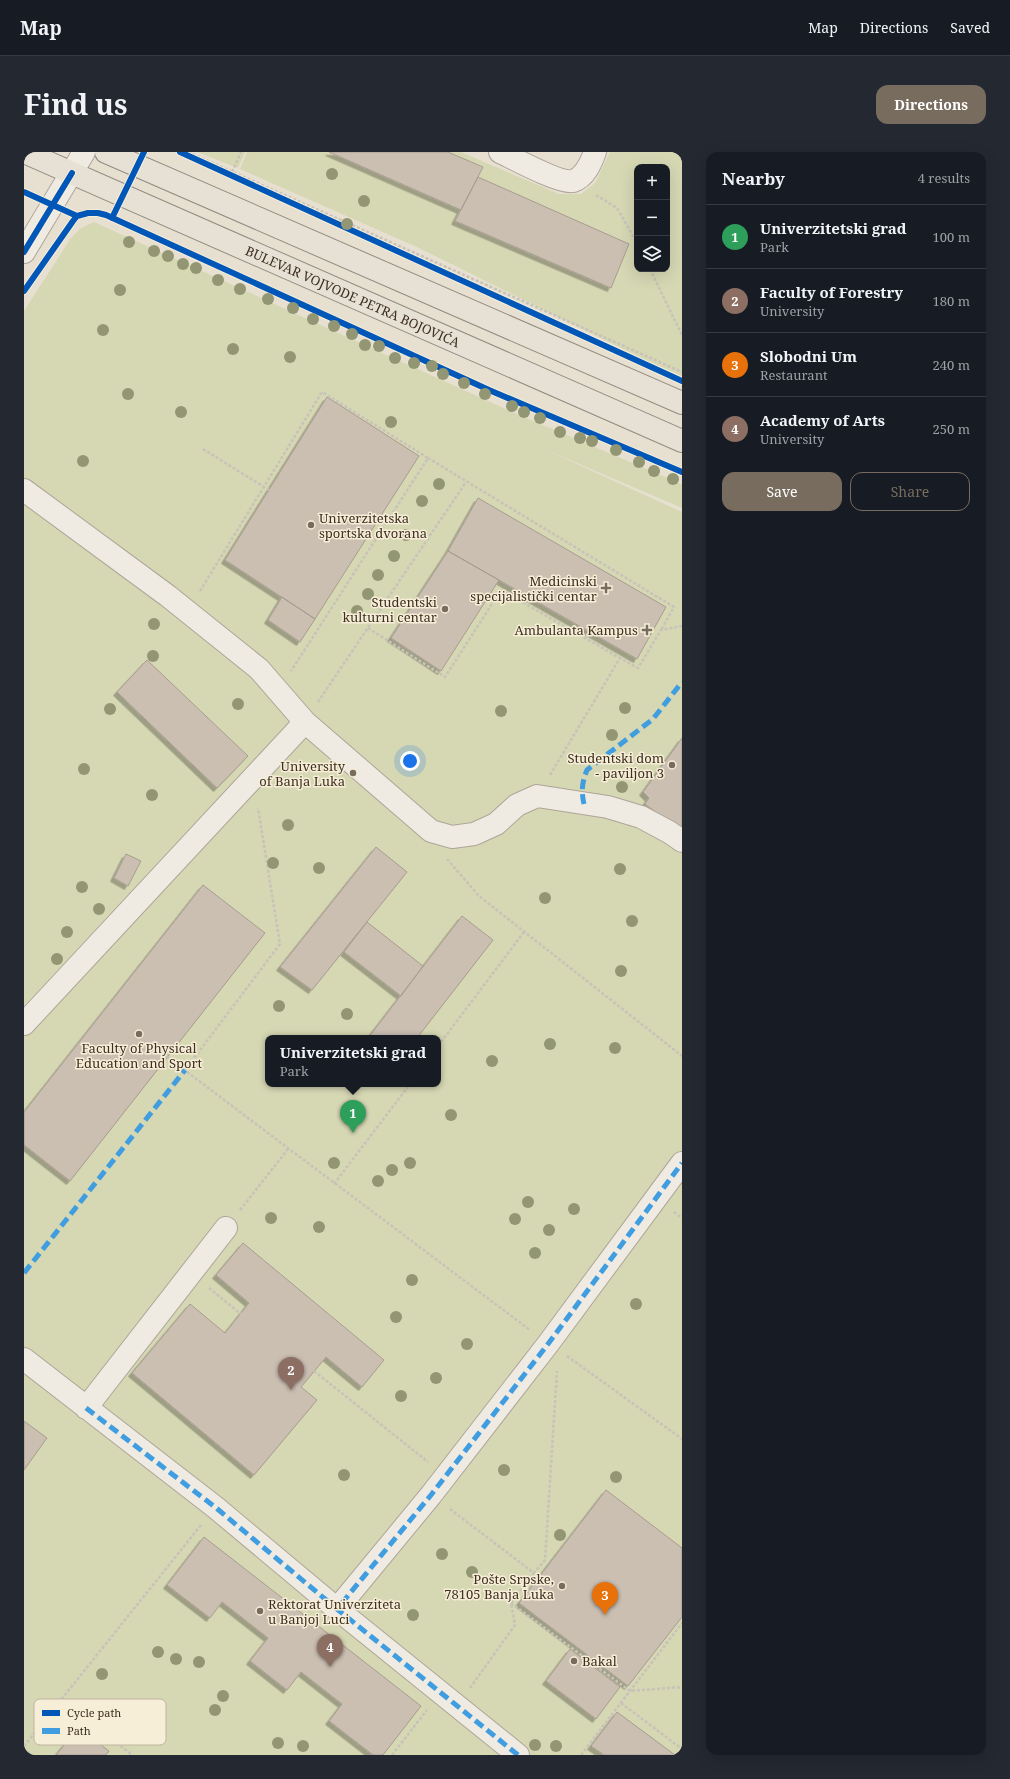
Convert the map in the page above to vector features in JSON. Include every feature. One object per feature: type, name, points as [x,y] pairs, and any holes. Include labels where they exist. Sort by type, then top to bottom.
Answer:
[{"type":"main road","name":"BULEVAR VOJVODE PETRA BOJOVIĆA","points":[[24,152],[682,441]]},
{"type":"main road","points":[[106,152],[682,403]]},
{"type":"street","points":[[24,252],[84,152]]},
{"type":"street","points":[[500,152],[561,180],[572,181],[584,174],[596,152]]},
{"type":"street","points":[[24,490],[168,596],[258,670],[305,722],[431,832],[452,837],[474,834],[496,824],[517,805],[537,796],[608,807],[641,817],[670,832],[682,841]]},
{"type":"street","points":[[24,1024],[305,722]]},
{"type":"street","points":[[337,1609],[445,1476],[553,1347],[682,1163]]},
{"type":"street","points":[[86,1408],[226,1228]]},
{"type":"street","points":[[24,1359],[215,1507],[337,1609],[449,1699],[508,1752]]},
{"type":"path","points":[[180,152],[538,316]]},
{"type":"path","points":[[188,152],[682,372]]},
{"type":"path","points":[[232,172],[241,152]]},
{"type":"path","points":[[572,181],[617,208],[634,238]]},
{"type":"path","points":[[651,272],[682,335]]},
{"type":"path","points":[[187,612],[322,392],[466,482],[674,607],[638,668],[501,590],[444,677],[368,628]]},
{"type":"path","points":[[203,449],[269,490]]},
{"type":"path","points":[[278,691],[428,458]]},
{"type":"path","points":[[305,722],[466,482]]},
{"type":"path","points":[[661,630],[682,626]]},
{"type":"path","points":[[537,796],[620,658]]},
{"type":"path","points":[[185,1070],[280,944],[253,778]]},
{"type":"path","points":[[431,832],[450,863],[479,896],[682,1056]]},
{"type":"path","points":[[441,1042],[524,932]]},
{"type":"path","points":[[168,1057],[334,1184],[553,1347],[682,1439]]},
{"type":"path","points":[[334,1184],[408,1087]]},
{"type":"path","points":[[226,1228],[288,1149]]},
{"type":"path","points":[[191,1273],[241,1314]]},
{"type":"path","points":[[392,1755],[449,1699],[515,1625],[511,1603],[545,1560],[553,1347]]},
{"type":"path","points":[[314,1372],[445,1476]]},
{"type":"path","points":[[431,1494],[534,1573]]},
{"type":"path","points":[[62,1699],[215,1507]]},
{"type":"path","points":[[511,1603],[630,1691],[682,1687]]},
{"type":"path","points":[[581,1755],[682,1623]]},
{"type":"path","points":[[621,1703],[682,1749]]},
{"type":"path","points":[[24,1746],[34,1734]]},
{"type":"path","points":[[120,1745],[132,1755]]},
{"type":"path","points":[[24,1749],[31,1755]]},
{"type":"green space","points":[[197,152],[245,152],[238,168]]},
{"type":"green space","points":[[247,152],[461,152],[559,194],[581,194],[595,183],[610,152],[682,152],[682,376],[651,363],[419,248],[240,169]]},
{"type":"green space","name":"University of Banja Luka","points":[[94,222],[519,415],[682,484],[682,508],[544,449],[682,512],[682,1755],[24,1755],[24,311],[71,238],[81,228]]},
{"type":"building","points":[[329,152],[448,152],[483,167],[461,210]]},
{"type":"building","points":[[478,177],[629,244],[611,288],[455,221]]},
{"type":"building","name":"Univerzitetska sportska dvorana","points":[[327,397],[419,456],[315,619],[225,560]]},
{"type":"building","points":[[478,498],[666,607],[637,659],[448,551]]},
{"type":"building","name":"Studentski kulturni centar","points":[[448,551],[499,580],[441,671],[391,638]]},
{"type":"building","points":[[282,597],[315,619],[300,642],[268,620]]},
{"type":"building","points":[[147,660],[248,756],[217,788],[117,692]]},
{"type":"building","name":"Studentski dom - paviljon 3","points":[[682,738],[681,831],[645,804],[649,798],[643,792]]},
{"type":"building","points":[[376,847],[407,872],[312,990],[280,967]]},
{"type":"building","points":[[126,854],[141,861],[128,886],[114,878]]},
{"type":"building","points":[[203,885],[265,933],[70,1181],[24,1145],[24,1112]]},
{"type":"building","points":[[462,916],[493,940],[419,1035],[370,1035]]},
{"type":"building","points":[[367,922],[423,966],[401,996],[344,952]]},
{"type":"building","points":[[243,1243],[384,1360],[362,1387],[326,1357],[301,1387],[317,1400],[254,1475],[132,1373],[190,1304],[225,1333],[249,1303],[216,1275]]},
{"type":"building","points":[[24,1421],[47,1438],[24,1470]]},
{"type":"building","points":[[606,1490],[682,1548],[682,1617],[628,1686],[519,1603]]},
{"type":"building","points":[[204,1537],[421,1706],[383,1755],[373,1755],[329,1721],[342,1704],[301,1672],[287,1690],[250,1661],[268,1638],[222,1602],[210,1618],[167,1585]]},
{"type":"building","points":[[570,1649],[620,1687],[596,1719],[546,1681]]},
{"type":"building","points":[[617,1712],[675,1755],[604,1755],[591,1746]]},
{"type":"building","points":[[64,1745],[101,1745],[109,1751],[106,1755],[56,1755]]},
{"type":"marked path","points":[[584,804],[582,787],[587,770],[653,719],[682,682]]},
{"type":"marked path","points":[[24,1273],[185,1070]]},
{"type":"marked path","points":[[518,1755],[337,1609],[431,1495],[548,1344],[682,1163]]},
{"type":"marked path","points":[[86,1408],[215,1507],[337,1609]]},
{"type":"cycle path","points":[[112,218],[144,152]]},
{"type":"cycle path","points":[[180,152],[682,381]]},
{"type":"cycle path","points":[[24,252],[72,173]]},
{"type":"cycle path","points":[[24,192],[77,216]]},
{"type":"cycle path","points":[[24,291],[77,216],[88,213],[106,215],[489,390],[682,472]]},
{"type":"place","name":"Univerzitetska sportska dvorana","points":[[311,525]]},
{"type":"place","name":"Medicinski specijalistički centar","points":[[606,588]]},
{"type":"place","name":"Studentski kulturni centar","points":[[445,609]]},
{"type":"place","name":"Ambulanta Kampus","points":[[647,630]]},
{"type":"place","name":"Studentski dom - paviljon 3","points":[[672,765]]},
{"type":"place","name":"University of Banja Luka","points":[[353,773]]},
{"type":"place","name":"Faculty of Physical Education and Sport","points":[[139,1034]]},
{"type":"place","name":"Univerzitetski grad","points":[[353,1133]]},
{"type":"place","name":"Faculty of Forestry","points":[[291,1390]]},
{"type":"place","name":"Pošte Srpske, 78105 Banja Luka","points":[[562,1586]]},
{"type":"place","name":"Rektorat Univerziteta u Banjoj Luci","points":[[260,1611]]},
{"type":"place","name":"Slobodni Um","points":[[605,1615]]},
{"type":"place","name":"Bakal","points":[[574,1661]]},
{"type":"place","name":"Academy of Arts","points":[[330,1667]]}]
